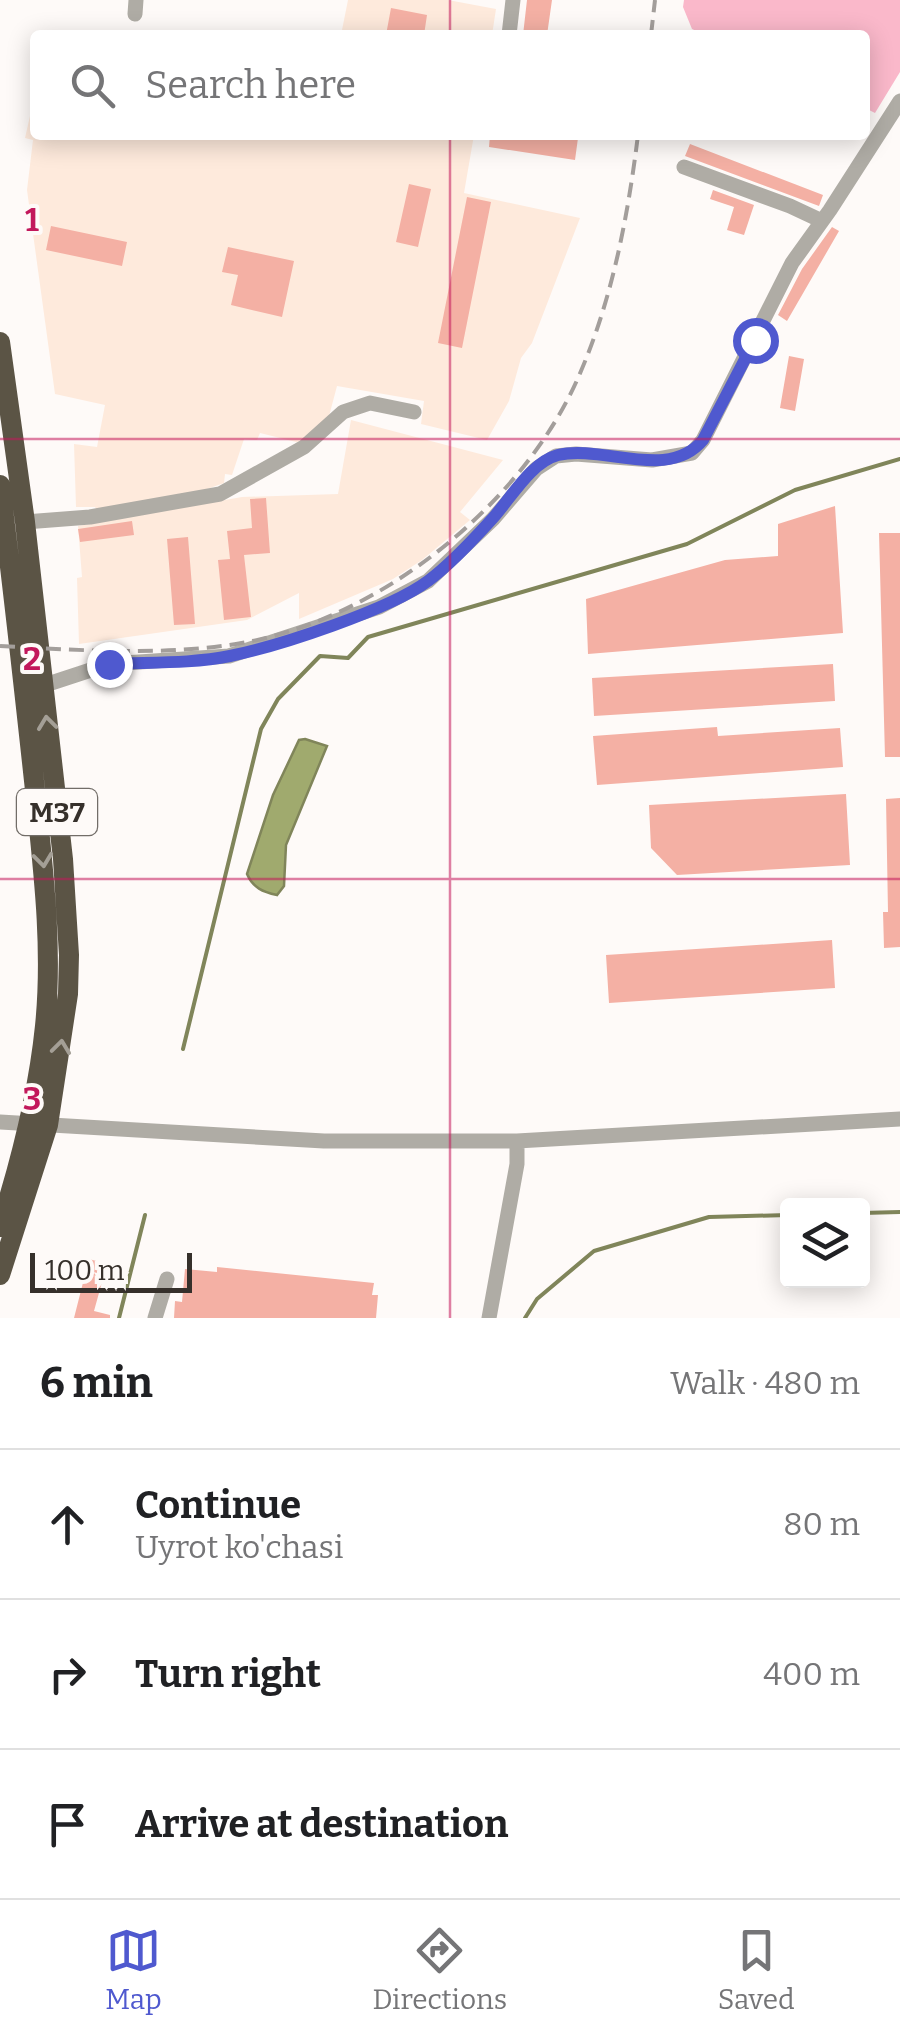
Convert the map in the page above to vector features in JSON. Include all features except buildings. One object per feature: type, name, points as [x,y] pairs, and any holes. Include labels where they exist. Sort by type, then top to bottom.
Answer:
[{"type":"highway","name":"M37","points":[[0,342],[25,522],[63,860],[69,954],[68,994],[0,1275]]},
{"type":"highway","name":"M37","points":[[0,486],[6,582],[46,884],[47,922],[39,1124],[0,1227]]},
{"type":"street","points":[[510,30],[513,0]]},
{"type":"street","points":[[42,686],[109,664],[229,656],[379,607],[428,581],[492,519],[536,469],[556,456],[652,460],[692,453],[703,440],[792,262],[900,101]]},
{"type":"street","points":[[684,167],[790,206],[822,222]]},
{"type":"street","points":[[25,522],[90,517],[220,494],[304,446],[343,412],[370,404],[414,412]]},
{"type":"street","points":[[0,1122],[324,1141],[517,1141],[900,1119]]},
{"type":"street","points":[[489,1318],[517,1164],[517,1141]]},
{"type":"street","points":[[155,1318],[166,1278]]},
{"type":"shaded area","points":[[348,0],[448,0],[496,9],[493,30],[342,30]]},
{"type":"shaded area","points":[[684,0],[900,0],[900,72],[875,113],[870,110],[870,30],[694,30],[683,7]]},
{"type":"shaded area","points":[[33,140],[473,140],[464,193],[580,218],[532,343],[521,358],[509,401],[487,440],[421,424],[424,401],[337,386],[328,420],[300,443],[260,433],[257,440],[244,439],[232,475],[225,474],[224,483],[196,493],[99,513],[95,507],[76,507],[74,444],[97,447],[105,405],[55,394],[27,190]]},
{"type":"shaded area","points":[[351,420],[503,460],[460,512],[470,520],[393,579],[299,619],[299,593],[247,620],[79,644],[77,578],[82,577],[78,526],[242,497],[338,494]]},
{"type":"shaded area","points":[[299,740],[327,746],[286,845],[284,886],[277,895],[259,889],[247,874],[273,795]]},
{"type":"waterway","points":[[183,1049],[261,729],[278,699],[320,656],[348,658],[368,637],[687,544],[795,490],[900,459]]},
{"type":"waterway","points":[[870,1213],[900,1212]]},
{"type":"waterway","points":[[119,1318],[145,1215]]},
{"type":"waterway","points":[[525,1318],[537,1299],[594,1251],[709,1217],[780,1215]]},
{"type":"railway","points":[[652,30],[655,0]]},
{"type":"railway","points":[[0,646],[147,651],[236,644],[289,631],[342,611],[393,583],[441,549],[485,510],[524,466],[556,420],[581,371],[618,255],[637,140]]},
{"type":"route","points":[[109,664],[229,656],[379,607],[428,581],[492,519],[536,469],[556,456],[652,460],[692,453],[703,440],[755,340]]}]
